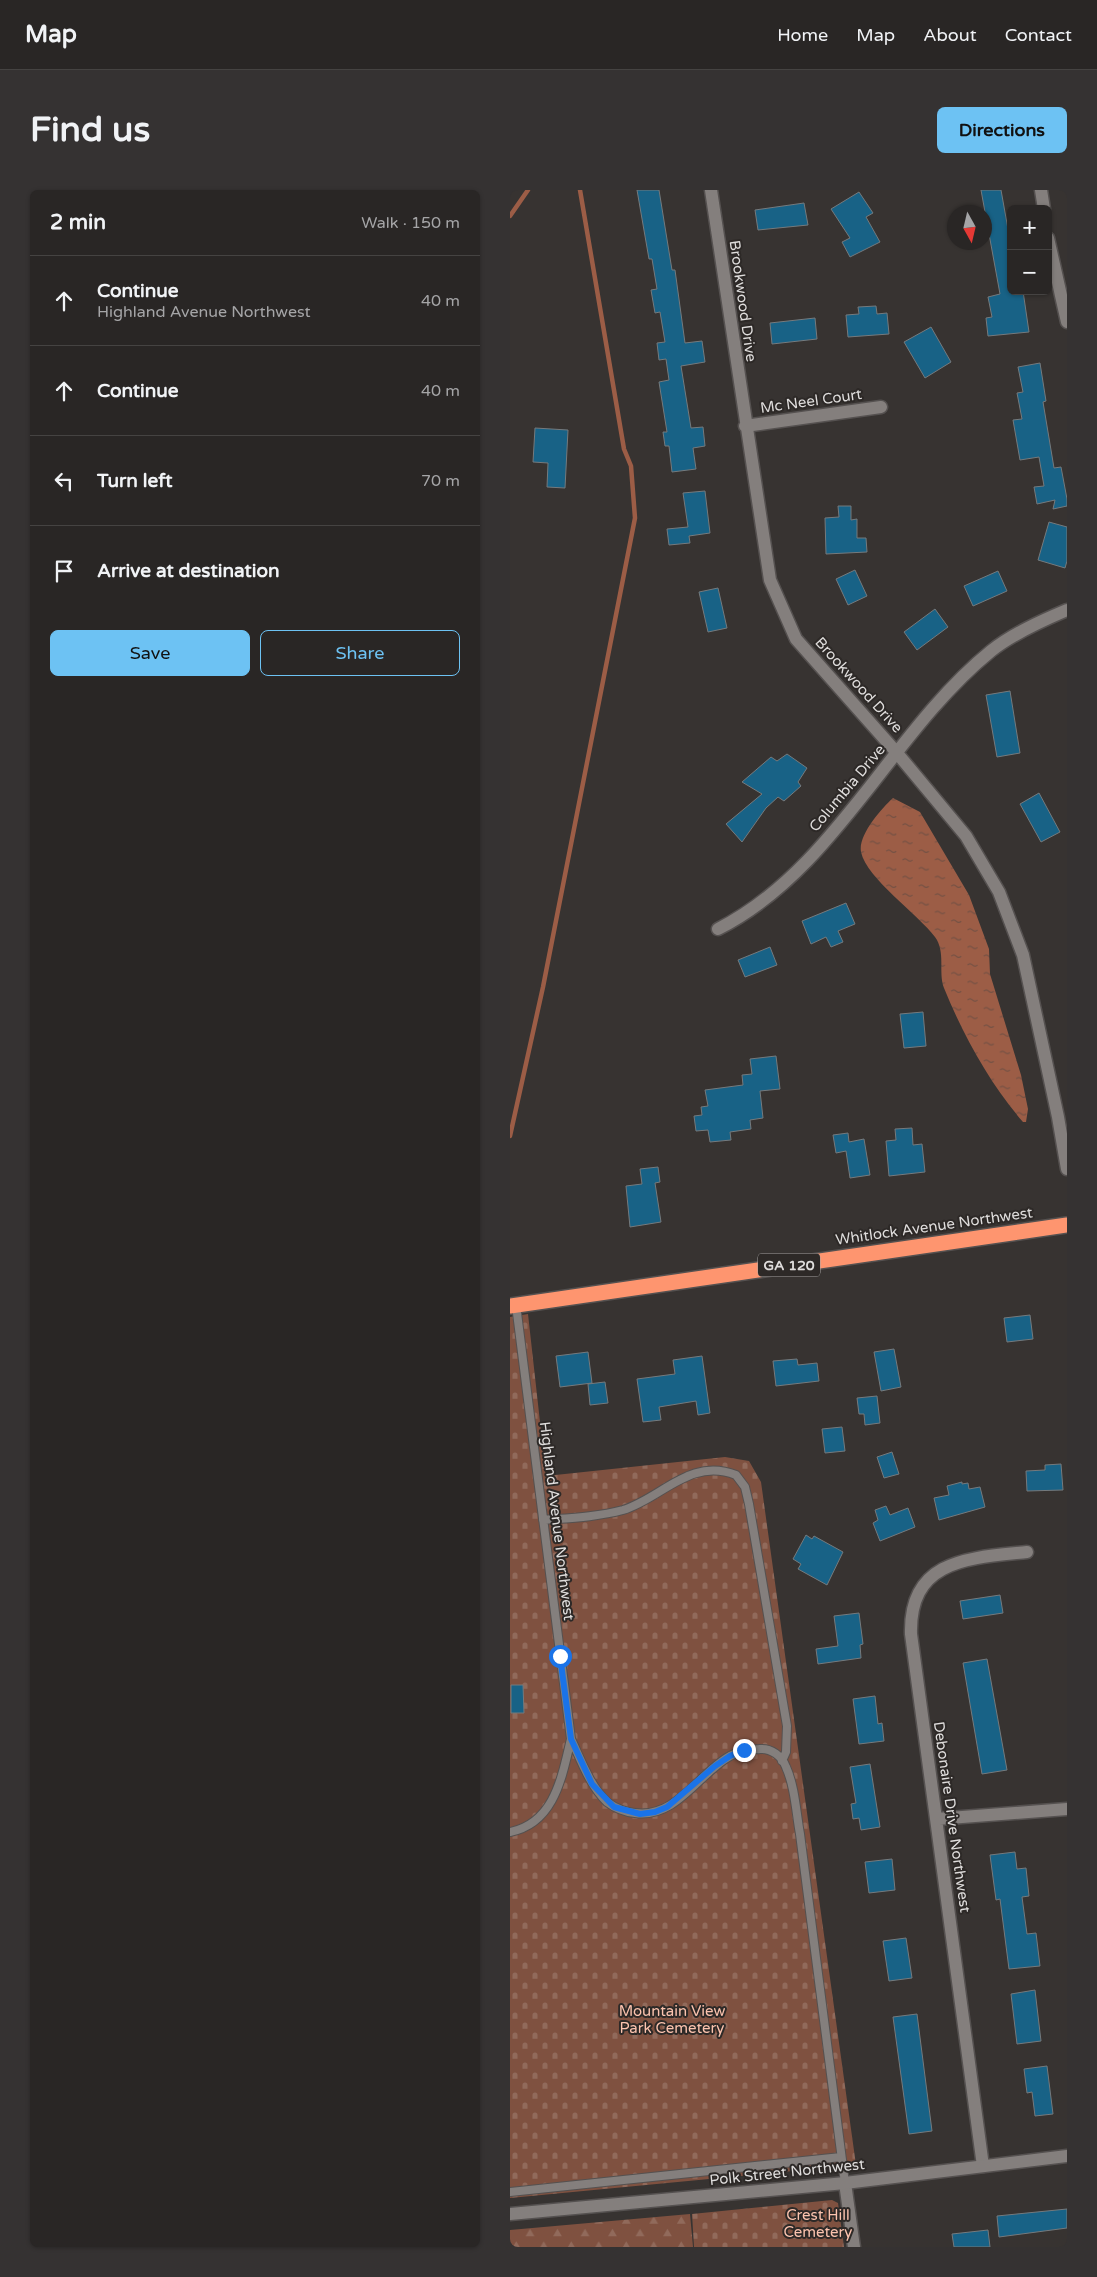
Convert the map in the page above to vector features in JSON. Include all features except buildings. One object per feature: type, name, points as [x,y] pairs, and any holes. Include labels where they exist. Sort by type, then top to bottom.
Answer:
[{"type":"highway","name":"Whitlock Avenue Northwest","points":[[513,1305],[1067,1225]]},
{"type":"street","name":"Brookwood Drive","points":[[711,190],[745,426],[770,580],[796,639],[898,753],[966,836],[999,892],[1023,955],[1058,1117],[1067,1169]]},
{"type":"street","points":[[1041,190],[1043,205]]},
{"type":"street","points":[[1051,250],[1067,322]]},
{"type":"street","name":"Mc Neel Court","points":[[745,426],[881,407]]},
{"type":"street","name":"Columbia Drive","points":[[718,929],[736,920],[792,878],[947,693],[991,651],[1041,621],[1067,610]]},
{"type":"street","name":"Debonaire Drive Northwest","points":[[983,2166],[911,1634],[911,1616],[914,1600],[923,1585],[937,1573],[954,1564],[973,1558],[1027,1552]]},
{"type":"street","points":[[936,1819],[1067,1809]]},
{"type":"street","name":"Polk Street Northwest","points":[[510,2214],[844,2183],[1067,2156]]},
{"type":"street","points":[[844,2183],[854,2247]]},
{"type":"lane","name":"Highland Avenue Northwest","points":[[513,1305],[571,1739]]},
{"type":"lane","points":[[543,1520],[624,1509],[643,1502],[666,1486],[704,1471],[716,1470],[736,1475],[744,1487],[749,1504],[787,1726],[787,1746],[782,1761]]},
{"type":"lane","points":[[571,1739],[592,1784],[606,1801],[614,1807],[640,1814],[655,1812],[667,1807],[715,1766],[730,1756],[744,1750],[765,1748],[776,1754],[782,1761],[792,1784],[801,1842],[844,2183]]},
{"type":"lane","points":[[510,1832],[528,1826],[540,1817],[551,1803],[561,1782],[571,1739]]},
{"type":"lane","points":[[510,2192],[841,2157]]},
{"type":"green space","name":"Mountain View Park Cemetery","points":[[528,1314],[546,1476],[725,1457],[749,1461],[761,1482],[856,2165],[510,2198],[510,1317]]},
{"type":"green space","name":"Crest Hill Cemetery","points":[[832,2200],[838,2203],[844,2247],[694,2247],[692,2214]]},
{"type":"green space","points":[[690,2214],[693,2247],[510,2247],[510,2230]]},
{"type":"water","points":[[893,798],[920,812],[969,895],[989,949],[990,974],[1021,1075],[1028,1109],[1026,1122],[1023,1122],[999,1092],[978,1058],[960,1023],[942,982],[940,949],[935,937],[883,885],[865,862],[861,852],[863,838],[877,815]]},
{"type":"waterway","points":[[510,216],[528,190]]},
{"type":"waterway","points":[[510,1136],[543,987],[635,518],[631,466],[624,449],[580,190]]},
{"type":"route","points":[[560,1656],[571,1739],[592,1784],[606,1801],[614,1807],[640,1814],[655,1812],[667,1807],[715,1766],[730,1756],[744,1750]]}]
